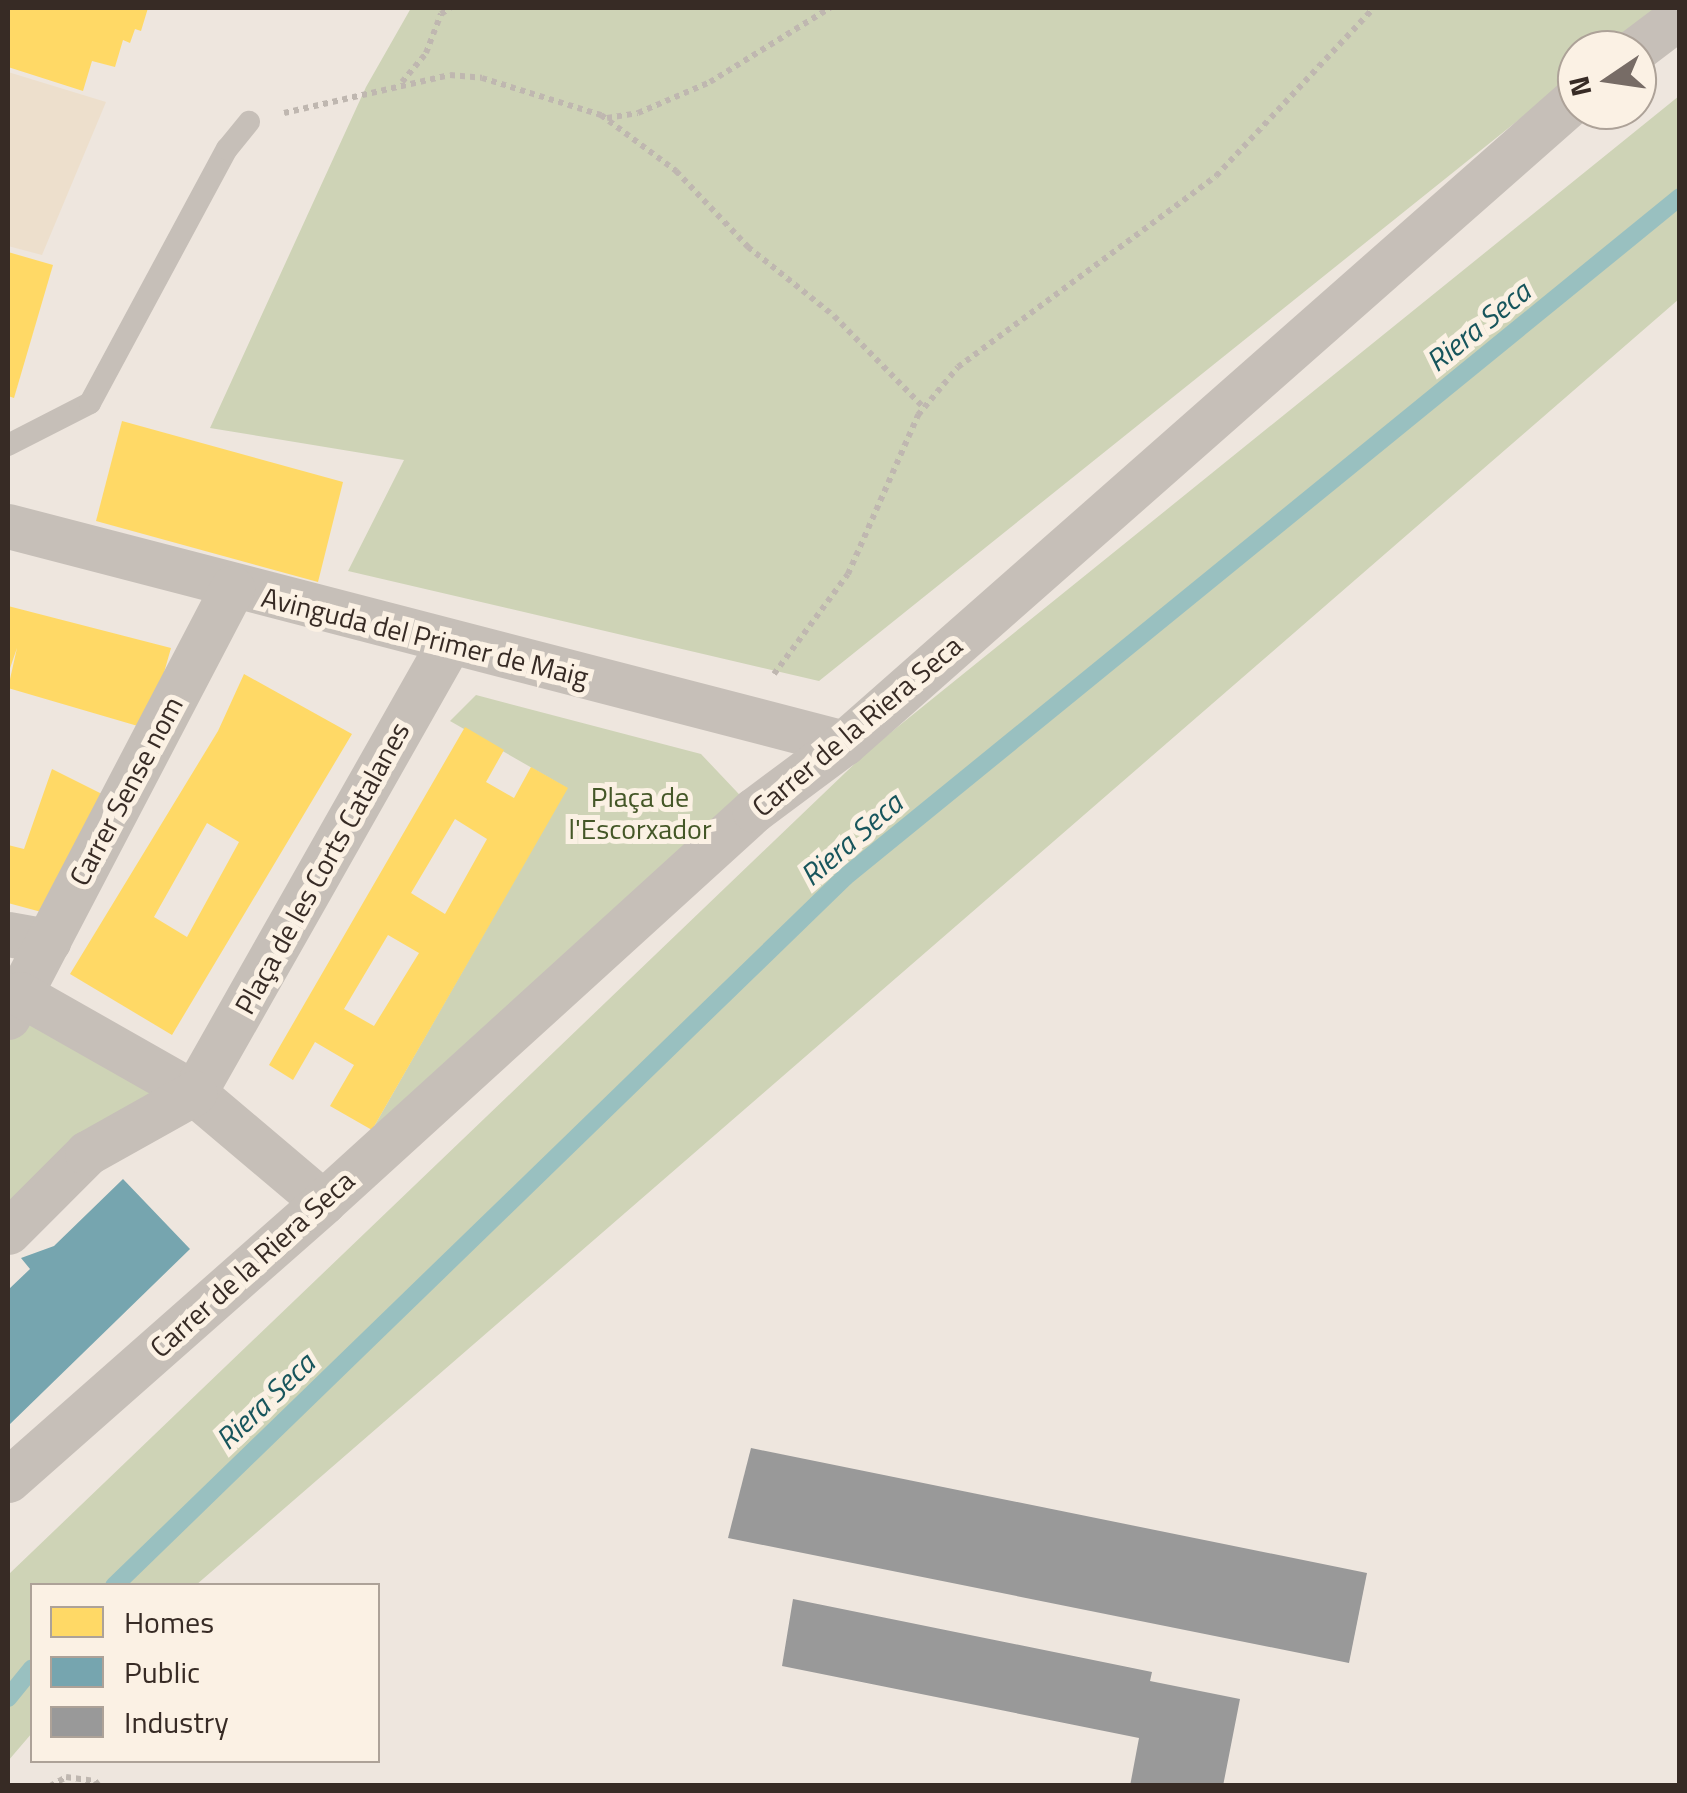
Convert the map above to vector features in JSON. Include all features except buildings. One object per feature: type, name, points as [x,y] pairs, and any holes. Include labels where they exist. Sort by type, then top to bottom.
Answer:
[{"type":"street","points":[[1657,33],[1680,16]]},
{"type":"street","name":"Carrer de la Riera Seca","points":[[8,1480],[754,810],[844,743],[1557,115]]},
{"type":"street","name":"Avinguda del Primer de Maig","points":[[8,526],[232,588],[844,743]]},
{"type":"street","name":"Carrer Sense nom","points":[[14,1006],[28,938],[232,588]]},
{"type":"street","name":"Plaça de les Corts Catalanes","points":[[194,1093],[449,643]]},
{"type":"street","points":[[14,1006],[194,1093],[322,1202]]},
{"type":"street","points":[[8,1232],[87,1153],[194,1093]]},
{"type":"lane","points":[[8,445],[90,403],[227,149],[249,122]]},
{"type":"path","points":[[401,83],[426,53],[442,14],[450,8]]},
{"type":"path","points":[[606,118],[638,113],[710,82],[830,8]]},
{"type":"path","points":[[736,716],[798,646],[848,574],[924,408],[958,367],[1216,176],[1374,8]]},
{"type":"path","points":[[249,122],[401,83],[450,75],[482,78],[606,118],[676,171],[748,246],[834,316],[891,370],[924,408]]},
{"type":"path","points":[[50,1786],[66,1777],[95,1780],[99,1786]]},
{"type":"green space","points":[[411,8],[1659,8],[1631,30],[1557,30],[1557,89],[819,681],[348,571],[404,460],[210,428],[366,87]]},
{"type":"green space","points":[[1679,96],[1679,299],[198,1583],[30,1583],[30,1735],[8,1761],[8,1575],[869,750],[1637,130],[1657,130],[1657,114]]},
{"type":"green space","name":"Plaça de l'Escorxador","points":[[476,695],[701,754],[754,810],[372,1130],[567,788],[450,721]]},
{"type":"green space","points":[[20,994],[194,1093],[8,1232],[8,1017]]},
{"type":"shaded area","points":[[8,72],[106,102],[42,255],[8,246]]},
{"type":"waterway","name":"Riera Seca","points":[[117,1583],[845,877],[1680,197]]},
{"type":"waterway","name":"Riera Seca","points":[[8,1698],[30,1670]]}]
